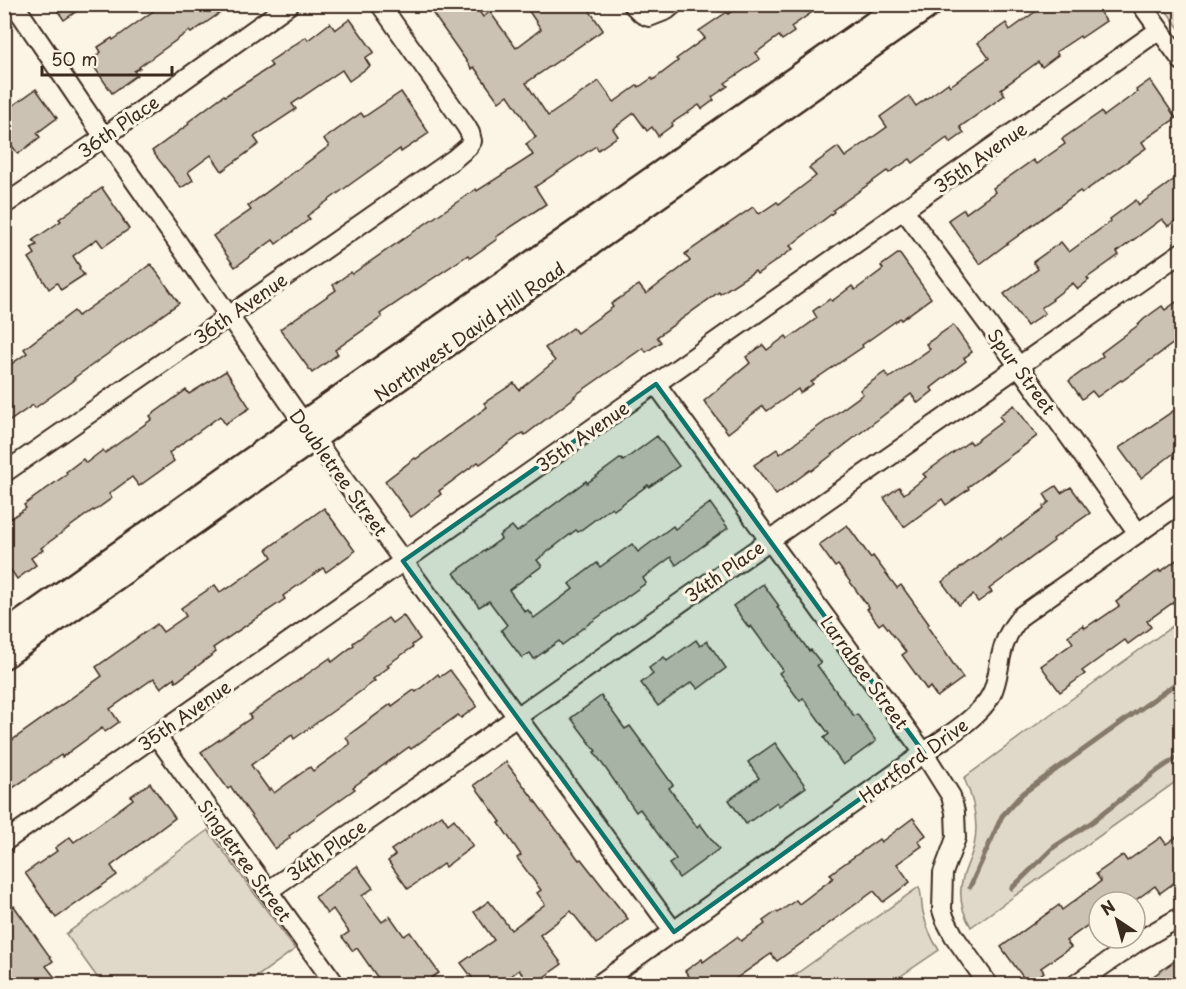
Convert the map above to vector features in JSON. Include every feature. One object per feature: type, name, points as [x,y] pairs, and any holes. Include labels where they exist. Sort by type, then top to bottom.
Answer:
[{"type":"street","name":"Doubletree Street","points":[[14,4],[228,316],[403,561],[674,932]]},
{"type":"street","name":"36th Place","points":[[4,205],[104,137],[290,4]]},
{"type":"street","name":"36th Avenue","points":[[4,473],[468,147],[472,141],[466,126],[380,4]]},
{"type":"street","points":[[632,4],[642,14],[649,17],[667,10],[674,4]]},
{"type":"street","name":"Northwest David Hill Road","points":[[4,657],[310,431],[901,4]]},
{"type":"street","name":"Northwest David Hill Road","points":[[4,634],[310,431],[932,4]]},
{"type":"street","points":[[1141,4],[1182,61]]},
{"type":"street","name":"35th Avenue","points":[[4,842],[1160,30]]},
{"type":"street","name":"Spur Street","points":[[904,210],[1138,533]]},
{"type":"street","name":"34th Place","points":[[267,891],[1182,252]]},
{"type":"street","name":"Larrabee Street","points":[[657,384],[924,753],[951,796],[955,812],[956,838],[942,873],[942,910],[954,936],[988,984]]},
{"type":"street","name":"Hartford Drive","points":[[599,984],[969,720],[982,708],[995,687],[1005,642],[1021,616],[1182,502]]},
{"type":"street","name":"Singletree Street","points":[[156,735],[335,984]]},
{"type":"street","points":[[1076,984],[1137,942],[1182,916]]},
{"type":"highlighted area","points":[[656,384],[924,753],[674,932],[403,561]]},
{"type":"shaded area","points":[[1162,5],[1181,5],[1181,31]]},
{"type":"shaded area","points":[[1181,620],[1181,778],[971,927],[963,909],[961,890],[974,846],[976,820],[964,778]]},
{"type":"shaded area","points":[[208,830],[295,949],[247,984],[102,984],[66,934]]},
{"type":"shaded area","points":[[919,887],[926,922],[939,950],[889,984],[782,984]]},
{"type":"building","points":[[53,4],[87,4],[64,20]]},
{"type":"building","points":[[163,4],[233,4],[191,33],[189,31],[139,67],[134,71],[137,75],[112,93],[90,61],[101,52],[98,47],[112,38],[113,40]]},
{"type":"building","points":[[426,4],[474,4],[483,17],[490,12],[516,48],[541,29],[524,4],[585,4],[603,30],[526,83],[548,116],[599,81],[614,102],[638,85],[639,87],[652,78],[653,80],[678,61],[676,59],[705,38],[699,31],[741,4],[824,4],[791,27],[794,32],[782,40],[779,36],[756,53],[760,59],[725,83],[728,86],[712,97],[714,100],[702,109],[699,105],[672,123],[673,125],[658,136],[652,127],[647,131],[634,113],[613,129],[618,136],[598,150],[596,146],[535,187],[546,204],[496,237],[497,239],[470,258],[468,255],[380,314],[382,317],[335,350],[338,354],[312,373],[280,329],[336,290],[333,285],[351,272],[352,274],[476,189],[477,191],[533,155],[526,144],[536,137],[508,95],[499,102],[474,67],[472,69]]},
{"type":"building","points":[[1046,4],[1094,4],[1106,21],[1056,52],[1058,55],[1042,67],[1038,62],[1001,89],[1005,95],[960,127],[964,133],[950,143],[947,138],[913,163],[910,159],[889,173],[887,171],[833,210],[834,212],[790,246],[793,249],[757,274],[755,271],[720,294],[719,292],[657,337],[661,342],[646,352],[643,348],[574,396],[525,435],[523,433],[480,464],[478,462],[439,491],[441,494],[411,517],[385,481],[487,407],[484,403],[514,383],[519,390],[555,361],[545,348],[573,328],[577,333],[613,307],[611,304],[639,285],[646,294],[690,261],[685,254],[753,207],[759,214],[777,202],[779,204],[816,176],[809,168],[838,147],[845,157],[887,127],[880,117],[909,96],[916,106],[948,83],[950,86],[989,58],[978,43],[1006,23],[1010,30]]},
{"type":"building","points":[[350,19],[374,52],[365,58],[370,66],[349,81],[342,70],[292,104],[296,109],[254,137],[259,144],[222,171],[211,155],[188,172],[193,180],[181,188],[152,151],[224,95],[272,66],[269,62],[306,37],[308,40],[330,23],[335,30]]},
{"type":"building","points":[[1150,80],[1176,118],[1142,142],[1146,148],[1082,193],[1080,191],[980,264],[948,220],[964,209],[966,213],[995,192],[993,188],[1033,160],[1036,164],[1065,144],[1062,139],[1101,112],[1104,116]]},
{"type":"building","points":[[36,89],[57,118],[37,133],[40,137],[18,154],[13,147],[4,152],[4,112]]},
{"type":"building","points":[[401,92],[429,133],[401,152],[400,149],[352,183],[307,216],[310,219],[276,244],[273,240],[235,267],[213,236],[251,210],[248,206],[329,146],[324,139],[361,113],[364,117]]},
{"type":"building","points":[[1182,174],[1182,216],[1168,226],[1162,219],[1117,252],[1119,255],[1087,278],[1089,280],[1078,289],[1073,283],[1052,299],[1041,308],[1045,313],[1027,326],[1004,294],[1038,269],[1033,262],[1061,242],[1069,252],[1136,200],[1139,205]]},
{"type":"building","points":[[102,188],[129,229],[103,247],[97,239],[73,256],[84,275],[61,290],[57,283],[49,289],[29,258],[35,254],[31,248],[37,245],[33,240]]},
{"type":"building","points":[[899,253],[931,298],[862,345],[863,347],[811,382],[813,384],[800,393],[798,389],[767,411],[763,406],[728,433],[704,401],[750,363],[746,357],[763,345],[767,350],[786,336],[788,339],[817,318],[813,311],[830,299],[832,301],[852,286],[855,290],[883,269],[881,266]]},
{"type":"building","points":[[151,264],[179,303],[35,408],[33,405],[4,425],[4,369],[27,353],[24,349],[74,311],[78,316]]},
{"type":"building","points":[[1182,298],[1182,337],[1097,397],[1092,391],[1082,399],[1069,381],[1103,356],[1101,353],[1144,319],[1162,306],[1165,310]]},
{"type":"building","points":[[953,325],[972,352],[964,358],[966,361],[931,388],[933,391],[918,403],[911,394],[776,495],[754,465],[777,449],[780,454],[863,394],[860,390],[885,372],[889,378],[930,349],[926,344]]},
{"type":"building","points":[[226,371],[250,408],[225,424],[220,416],[169,453],[174,461],[139,486],[132,477],[109,494],[112,498],[41,548],[43,550],[31,558],[36,565],[17,579],[4,560],[4,523],[26,508],[24,505],[67,474],[66,472],[83,459],[86,463],[103,450],[105,453],[152,419],[150,416],[186,390],[189,394]]},
{"type":"building","points":[[1014,405],[1037,436],[946,505],[942,499],[904,527],[884,498],[899,487],[904,494],[926,477],[923,474],[970,441],[972,444],[1003,421],[999,416]]},
{"type":"building","points":[[1182,405],[1182,447],[1141,478],[1119,448]]},
{"type":"building","points":[[657,436],[679,466],[614,510],[612,507],[578,532],[576,530],[537,560],[542,566],[509,590],[525,612],[528,610],[534,618],[573,589],[569,584],[597,563],[600,567],[632,544],[638,552],[673,526],[675,529],[710,503],[728,528],[676,565],[671,557],[643,578],[646,583],[562,645],[559,641],[534,659],[530,653],[522,658],[501,630],[507,625],[489,601],[479,607],[454,573],[501,539],[499,536],[512,526],[517,532],[586,481],[587,483],[621,458],[623,461]]},
{"type":"building","points":[[1056,486],[1061,493],[1071,487],[1090,513],[989,589],[992,592],[978,602],[973,595],[959,605],[942,582],[1001,537],[1002,539],[1044,509],[1043,507],[1049,502],[1044,494]]},
{"type":"building","points":[[324,508],[355,551],[326,572],[323,568],[283,596],[285,599],[213,648],[216,652],[176,682],[174,678],[161,688],[154,678],[110,709],[119,722],[105,732],[102,728],[4,794],[4,746],[102,676],[96,667],[157,624],[163,632],[186,616],[181,608],[215,585],[220,592],[227,589],[272,557],[267,549]]},
{"type":"building","points":[[847,525],[897,588],[901,585],[963,678],[937,697],[930,687],[927,690],[902,655],[906,652],[883,622],[879,625],[838,565],[835,567],[819,545]]},
{"type":"building","points":[[1182,556],[1182,596],[1147,621],[1151,627],[1128,644],[1125,640],[1082,671],[1085,674],[1060,692],[1041,666],[1073,643],[1068,636],[1083,625],[1085,628],[1119,606],[1116,602]]},
{"type":"building","points":[[763,584],[809,651],[811,650],[821,663],[817,665],[854,716],[857,714],[876,741],[843,765],[824,738],[829,734],[803,698],[800,701],[779,673],[783,670],[751,626],[749,628],[733,606]]},
{"type":"building","points":[[403,615],[420,639],[412,645],[413,647],[387,665],[389,667],[373,679],[375,681],[294,739],[292,735],[251,765],[269,790],[271,788],[274,793],[310,767],[313,771],[350,744],[346,737],[391,704],[392,706],[414,690],[416,692],[438,674],[440,677],[450,670],[477,706],[461,718],[458,715],[411,749],[409,747],[353,787],[355,789],[289,836],[290,838],[275,849],[231,787],[228,789],[201,752],[251,718],[249,715],[330,658],[332,662],[354,645],[353,643],[388,618],[392,623]]},
{"type":"building","points":[[696,640],[700,646],[707,641],[726,668],[698,689],[692,682],[658,706],[641,683],[653,674],[649,668],[664,657],[667,661]]},
{"type":"building","points":[[601,696],[625,729],[630,726],[673,785],[669,788],[697,827],[700,824],[719,849],[679,878],[669,864],[676,859],[640,809],[636,812],[571,718]]},
{"type":"building","points":[[775,743],[806,787],[779,806],[777,802],[746,824],[729,800],[759,778],[748,762]]},
{"type":"building","points":[[506,762],[579,860],[581,859],[628,919],[597,944],[571,911],[540,935],[562,964],[534,984],[530,984],[519,970],[500,984],[477,984],[461,963],[494,940],[474,912],[489,901],[511,930],[545,904],[537,893],[541,890],[517,858],[521,855],[474,785]]},
{"type":"building","points":[[150,783],[175,818],[111,866],[117,875],[56,918],[25,873],[57,851],[55,848],[70,837],[74,842],[102,822],[133,799],[131,796]]},
{"type":"building","points":[[442,815],[448,824],[454,819],[473,846],[445,867],[443,864],[408,889],[388,861],[395,855],[391,850]]},
{"type":"building","points":[[913,818],[926,835],[918,841],[922,846],[897,864],[910,882],[883,902],[874,891],[777,961],[771,954],[728,984],[695,984],[685,971],[702,959],[703,962],[737,937],[741,941],[765,924],[763,921],[777,911],[778,913],[796,900],[799,904],[833,878],[830,874],[879,839],[881,842]]},
{"type":"building","points":[[1182,833],[1182,877],[1160,893],[1155,886],[1147,892],[1147,890],[1089,890],[1101,881],[1096,874],[1123,855],[1127,861],[1161,837],[1166,844]]},
{"type":"building","points":[[357,866],[373,888],[362,896],[382,922],[390,916],[404,936],[410,932],[439,973],[431,978],[436,984],[382,984],[357,948],[353,951],[342,937],[349,932],[333,909],[327,914],[315,897]]},
{"type":"building","points":[[1087,891],[1087,926],[1066,941],[1071,947],[1041,968],[1044,972],[1028,984],[1001,947],[1059,905],[1062,910]]},
{"type":"building","points":[[14,906],[53,961],[46,966],[60,984],[4,984],[4,912]]},
{"type":"building","points":[[1182,956],[1182,984],[1142,984]]},
{"type":"waterway","points":[[970,887],[1002,816],[1022,794],[1182,679]]},
{"type":"waterway","points":[[1012,888],[1054,847],[1092,822],[1182,754]]}]
